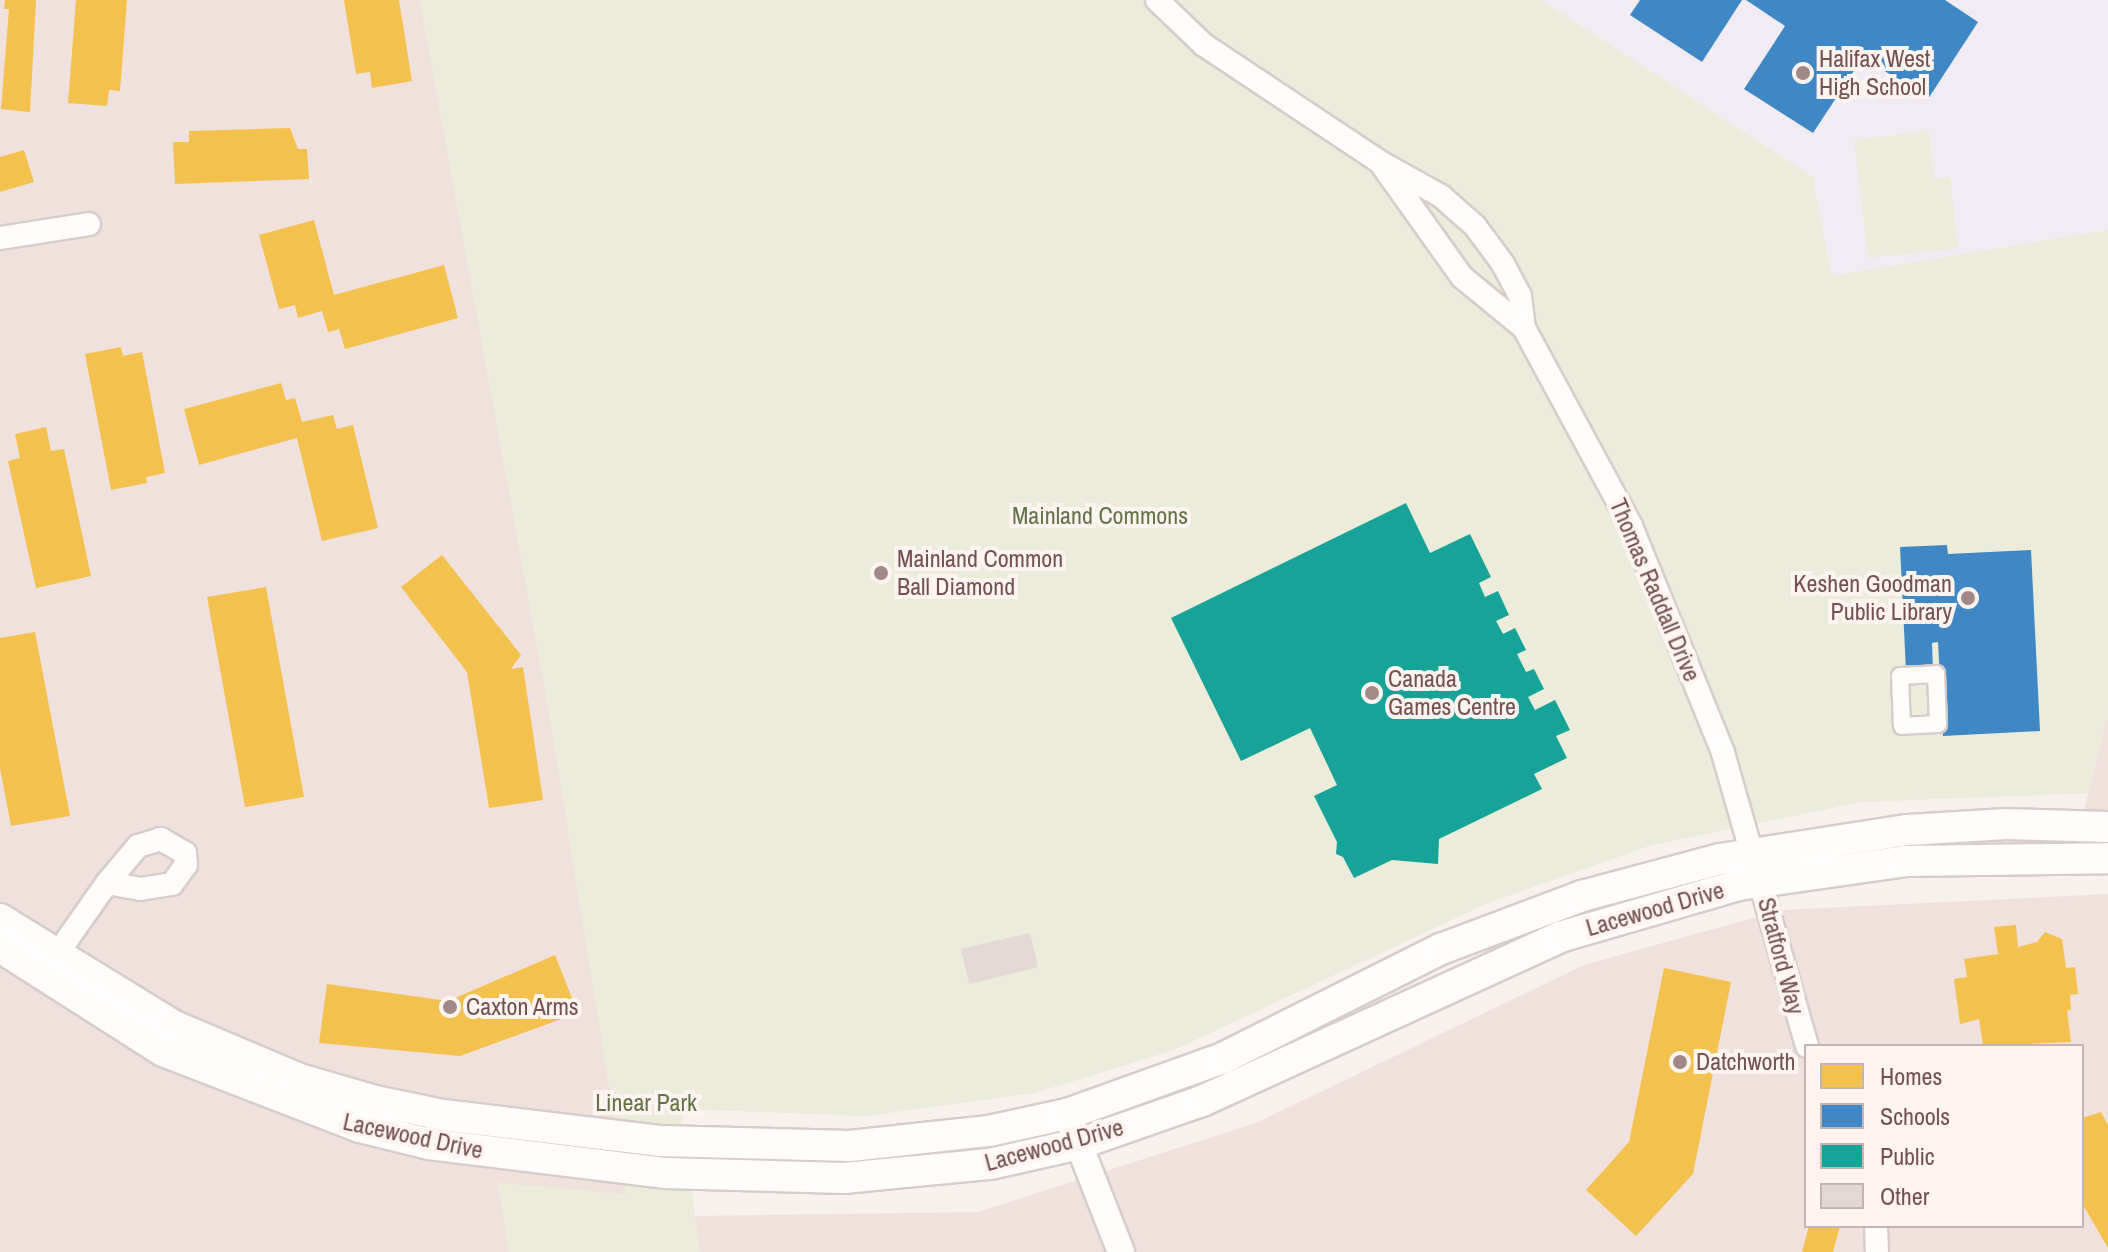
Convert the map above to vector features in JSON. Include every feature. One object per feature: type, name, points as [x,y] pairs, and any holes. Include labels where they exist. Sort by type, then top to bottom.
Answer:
[{"type":"main road","name":"Lacewood Drive","points":[[0,947],[50,964],[172,1025],[299,1079],[443,1115],[661,1141],[850,1146],[989,1131],[1067,1114],[1223,1058],[1441,949],[1582,896],[1757,867],[1908,830],[2006,824],[2108,827]]},
{"type":"main road","name":"Lacewood Drive","points":[[0,919],[50,964],[163,1051],[299,1108],[429,1144],[666,1173],[785,1179],[902,1176],[1079,1144],[1202,1101],[1560,937],[1757,867],[2108,858]]},
{"type":"street","name":"Thomas Raddall Drive","points":[[1157,0],[1204,45],[1380,162],[1441,196],[1475,226],[1520,296],[1524,328],[1648,562],[1723,753],[1757,867]]},
{"type":"street","name":"Thomas Raddall Drive","points":[[1380,162],[1462,277],[1524,328]]},
{"type":"street","points":[[0,238],[89,224]]},
{"type":"street","name":"Stratford Way","points":[[1757,867],[1806,1044]]},
{"type":"street","points":[[50,964],[107,883]]},
{"type":"street","points":[[1067,1114],[1121,1252]]},
{"type":"street","points":[[1876,1228],[1877,1252]]},
{"type":"shaded area","points":[[0,0],[420,0],[548,706],[627,1195],[498,1183],[509,1252],[0,1252]]},
{"type":"shaded area","name":"Halifax West High School","points":[[1541,0],[2108,0],[2108,230],[1831,276],[1813,177]]},
{"type":"shaded area","points":[[2108,712],[2108,844],[2077,840]]},
{"type":"shaded area","points":[[2108,894],[2108,1252],[700,1252],[695,1216],[978,1212],[1256,1123],[1584,965],[1782,910]]},
{"type":"green space","name":"Mainland Commons","points":[[420,0],[1541,0],[1813,177],[1831,276],[2108,230],[2108,711],[2088,793],[1862,802],[1652,845],[1488,903],[1174,1050],[1035,1093],[866,1116],[681,1109],[700,1252],[509,1252],[498,1183],[626,1194],[548,706]]},
{"type":"green space","points":[[1929,131],[1934,179],[1950,177],[1958,248],[1868,258],[1854,140]]},
{"type":"building: Homes","points":[[5,0],[36,0],[30,112],[1,109],[9,9],[4,9]]},
{"type":"building: Homes","points":[[76,0],[127,0],[120,91],[109,90],[107,106],[68,103]]},
{"type":"building: Homes","points":[[344,0],[399,0],[412,81],[372,88],[370,72],[356,74]]},
{"type":"building: Homes","points":[[290,128],[298,149],[307,149],[309,179],[175,184],[173,142],[189,142],[189,131]]},
{"type":"building: Homes","points":[[24,150],[34,182],[0,192],[0,157]]},
{"type":"building: Homes","points":[[314,220],[334,295],[444,265],[458,318],[345,349],[339,329],[328,332],[322,311],[298,318],[295,305],[279,309],[259,235]]},
{"type":"building: Homes","points":[[121,347],[123,356],[142,352],[165,473],[146,477],[147,483],[111,490],[85,354]]},
{"type":"building: Homes","points":[[281,383],[286,400],[295,398],[302,422],[333,415],[337,429],[353,425],[378,528],[322,541],[297,438],[199,465],[184,409]]},
{"type":"building: Homes","points":[[46,427],[51,451],[64,449],[91,576],[36,588],[8,461],[20,458],[15,434]]},
{"type":"building: Homes","points":[[442,555],[521,655],[511,669],[523,667],[543,800],[489,808],[467,672],[401,587]]},
{"type":"building: Homes","points":[[266,587],[304,797],[245,807],[207,597]]},
{"type":"building: Homes","points":[[35,632],[70,816],[11,826],[0,768],[0,638]]},
{"type":"building: Homes","points":[[2016,925],[2018,947],[2037,942],[2045,932],[2062,939],[2066,968],[2075,967],[2078,994],[2070,995],[2071,1010],[2067,1010],[2071,1042],[1983,1044],[1979,1019],[1960,1024],[1954,979],[1967,977],[1964,959],[1998,954],[1994,927]]},
{"type":"building: Homes","name":"Caxton Arms","points":[[555,955],[578,1013],[460,1056],[319,1043],[327,984],[448,1001]]},
{"type":"building: Homes","name":"Datchworth","points":[[1664,968],[1731,982],[1693,1174],[1636,1236],[1586,1190],[1629,1142]]},
{"type":"building: Homes","points":[[2101,1112],[2108,1125],[2108,1248],[2084,1206],[2084,1117]]},
{"type":"building: Homes","points":[[1808,1228],[1839,1228],[1833,1252],[1802,1252]]},
{"type":"building: Schools","points":[[1640,0],[1742,0],[1702,62],[1630,15]]},
{"type":"building: Schools","name":"Halifax West High School","points":[[1746,0],[1945,0],[1978,22],[1928,99],[1863,57],[1813,133],[1744,89],[1785,26]]},
{"type":"building: Schools","name":"Keshen Goodman Public Library","points":[[1947,545],[1948,554],[2031,550],[2040,731],[1943,736],[1938,642],[1932,643],[1933,670],[1906,671],[1900,547]]},
{"type":"building: Public","name":"Canada Games Centre","points":[[1406,503],[1430,553],[1470,534],[1491,577],[1479,583],[1485,597],[1498,591],[1509,615],[1496,621],[1503,634],[1515,628],[1526,650],[1517,654],[1526,672],[1534,669],[1544,689],[1528,697],[1535,710],[1555,700],[1570,730],[1556,736],[1567,758],[1534,774],[1542,789],[1439,839],[1438,864],[1392,860],[1354,878],[1343,857],[1336,854],[1337,842],[1314,796],[1337,785],[1310,728],[1241,761],[1171,618]]},
{"type":"building: Other","points":[[1030,933],[1038,967],[969,984],[961,949]]},
{"type":"place","name":"Halifax West High School","points":[[1803,73]]},
{"type":"place","name":"Mainland Common Ball Diamond","points":[[881,573]]},
{"type":"place","name":"Keshen Goodman Public Library","points":[[1968,598]]},
{"type":"place","name":"Canada Games Centre","points":[[1372,693]]},
{"type":"place","name":"Caxton Arms","points":[[450,1007]]},
{"type":"place","name":"Datchworth","points":[[1680,1062]]},
{"type":"park label","name":"Linear Park","points":[[646,1103]]}]
